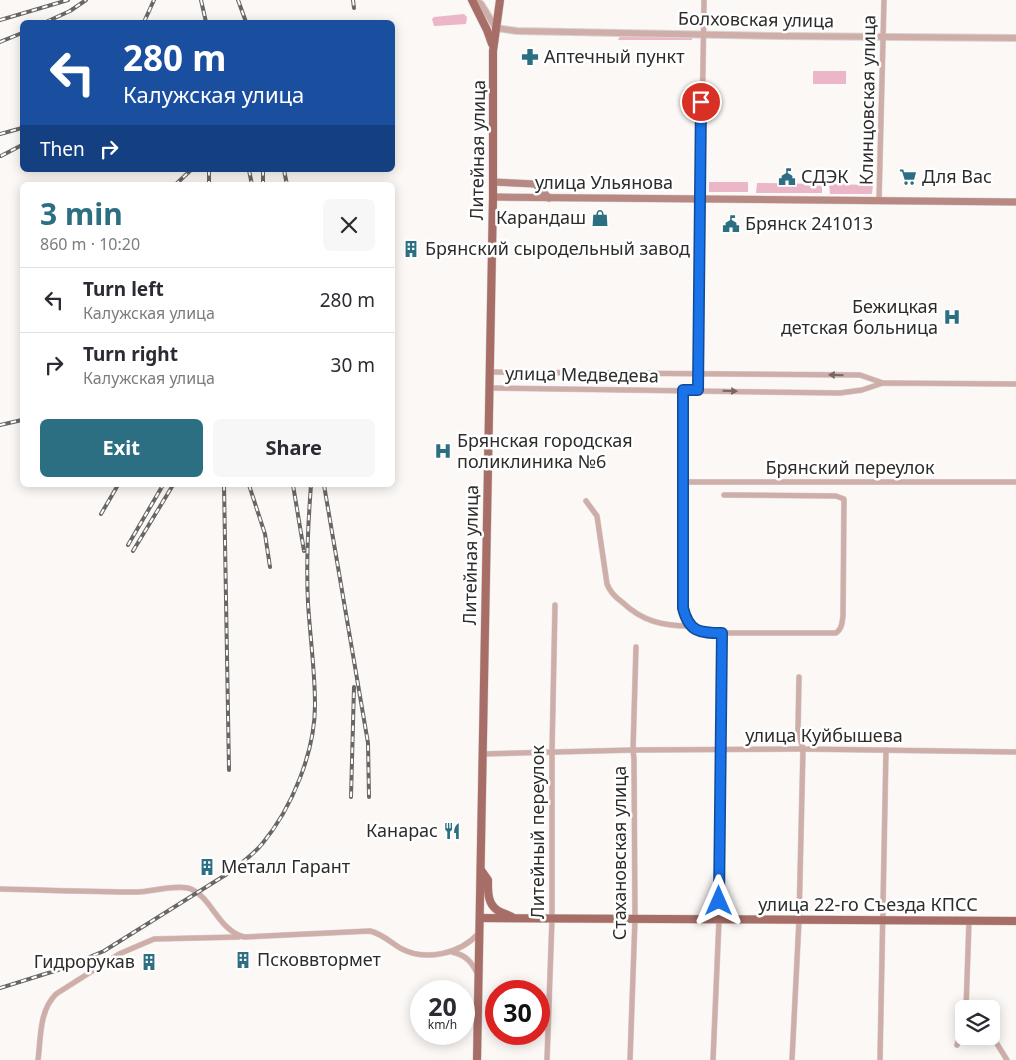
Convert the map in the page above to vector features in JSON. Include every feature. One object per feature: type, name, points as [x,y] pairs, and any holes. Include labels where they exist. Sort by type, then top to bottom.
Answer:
[{"type":"main road","name":"Литейная улица","points":[[474,0],[488,30],[493,51]]},
{"type":"main road","name":"Литейная улица","points":[[477,1060],[493,197],[493,51],[500,0]]},
{"type":"main road","points":[[493,182],[535,184],[549,198]]},
{"type":"main road","name":"улица Ульянова","points":[[493,197],[1016,202]]},
{"type":"main road","points":[[481,870],[488,880],[487,893],[492,905],[498,911],[513,918]]},
{"type":"main road","name":"улица 22-го Съезда КПСС","points":[[480,918],[1016,921]]},
{"type":"street","points":[[474,0],[481,4],[496,28]]},
{"type":"street","points":[[698,390],[704,0]]},
{"type":"street","name":"Клинцовская улица","points":[[879,200],[884,0]]},
{"type":"street","name":"Болховская улица","points":[[496,28],[516,31],[1016,38]]},
{"type":"street","name":"улица Медведева","points":[[489,372],[860,375],[883,383],[1016,384]]},
{"type":"street","name":"улица Медведева","points":[[489,388],[840,393],[862,390],[883,383]]},
{"type":"street","points":[[683,390],[683,608],[686,621],[690,626]]},
{"type":"street","name":"Брянский переулок","points":[[683,482],[1016,482]]},
{"type":"street","points":[[586,501],[596,516],[610,591],[641,618],[670,625],[690,626],[704,633],[838,632],[843,616],[844,499],[836,496],[724,495]]},
{"type":"street","name":"Литейный переулок","points":[[547,1060],[552,919],[552,752],[555,604]]},
{"type":"street","points":[[714,1060],[719,920],[722,633]]},
{"type":"street","name":"Стахановская улица","points":[[630,1060],[635,919],[633,750],[636,647]]},
{"type":"street","points":[[792,1060],[799,920],[803,749],[798,730],[799,677]]},
{"type":"street","name":"улица Куйбышева","points":[[482,754],[633,750],[803,749],[1016,752]]},
{"type":"street","points":[[880,1060],[886,750]]},
{"type":"street","points":[[0,889],[139,892],[190,888],[197,893],[230,931],[244,937]]},
{"type":"street","points":[[966,1000],[969,921]]},
{"type":"street","points":[[38,1060],[44,1014],[50,1000],[56,994],[119,954],[154,939],[244,937],[370,930],[383,935],[399,947],[412,952],[428,954],[451,952],[460,954],[470,960],[478,975]]},
{"type":"street","points":[[451,952],[471,942],[479,933]]},
{"type":"street","points":[[998,1045],[1007,1060]]},
{"type":"shaded area","points":[[464,14],[467,17],[466,24],[434,26],[432,19],[434,17]]},
{"type":"shaded area","points":[[620,36],[692,37],[692,40],[618,40]]},
{"type":"shaded area","points":[[813,71],[846,71],[846,84],[813,84]]},
{"type":"shaded area","points":[[709,182],[748,182],[748,192],[709,192]]},
{"type":"shaded area","points":[[757,183],[822,184],[822,193],[756,193]]},
{"type":"shaded area","points":[[829,184],[873,185],[872,194],[830,194]]},
{"type":"railway","points":[[0,20],[68,0]]},
{"type":"railway","points":[[50,20],[70,11],[86,0]]},
{"type":"railway","points":[[145,20],[154,0]]},
{"type":"railway","points":[[201,0],[206,20]]},
{"type":"railway","points":[[238,0],[245,20]]},
{"type":"railway","points":[[353,0],[354,8]]},
{"type":"railway","points":[[0,42],[20,34]]},
{"type":"railway","points":[[0,134],[20,129]]},
{"type":"railway","points":[[1,156],[20,146]]},
{"type":"railway","points":[[178,182],[189,172]]},
{"type":"railway","points":[[209,172],[209,182]]},
{"type":"railway","points":[[249,172],[251,182]]},
{"type":"railway","points":[[263,172],[263,182]]},
{"type":"railway","points":[[284,172],[286,182]]},
{"type":"railway","points":[[0,425],[20,420]]},
{"type":"railway","points":[[101,514],[117,487]]},
{"type":"railway","points":[[128,545],[162,487]]},
{"type":"railway","points":[[133,551],[172,487]]},
{"type":"railway","points":[[224,487],[229,770]]},
{"type":"railway","points":[[250,487],[265,534],[270,567]]},
{"type":"railway","points":[[293,487],[304,551]]},
{"type":"railway","points":[[0,988],[61,969],[104,951],[241,864],[262,844],[283,814],[300,779],[314,723],[315,692],[307,574],[311,487]]},
{"type":"railway","points":[[324,487],[368,743],[369,797]]},
{"type":"railway","points":[[351,797],[354,687]]},
{"type":"place","name":"Аптечный пункт","points":[[530,57]]},
{"type":"place","name":"СДЭК","points":[[787,177]]},
{"type":"place","name":"Для Вас","points":[[908,177]]},
{"type":"place","name":"Карандаш","points":[[600,218]]},
{"type":"place","name":"Брянск 241013","points":[[731,224]]},
{"type":"place","name":"Брянский сыродельный завод","points":[[411,249]]},
{"type":"place","name":"Бежицкая детская больница","points":[[952,317]]},
{"type":"place","name":"Брянская городская поликлиника №6","points":[[443,451]]},
{"type":"place","name":"Канарас","points":[[452,831]]},
{"type":"place","name":"Металл Гарант","points":[[207,867]]},
{"type":"place","name":"Псковвтормет","points":[[243,960]]},
{"type":"place","name":"Гидрорукав","points":[[149,962]]},
{"type":"route","points":[[701,102],[698,390],[683,390],[683,608],[686,621],[690,626],[704,633],[722,633],[719,901]]}]
